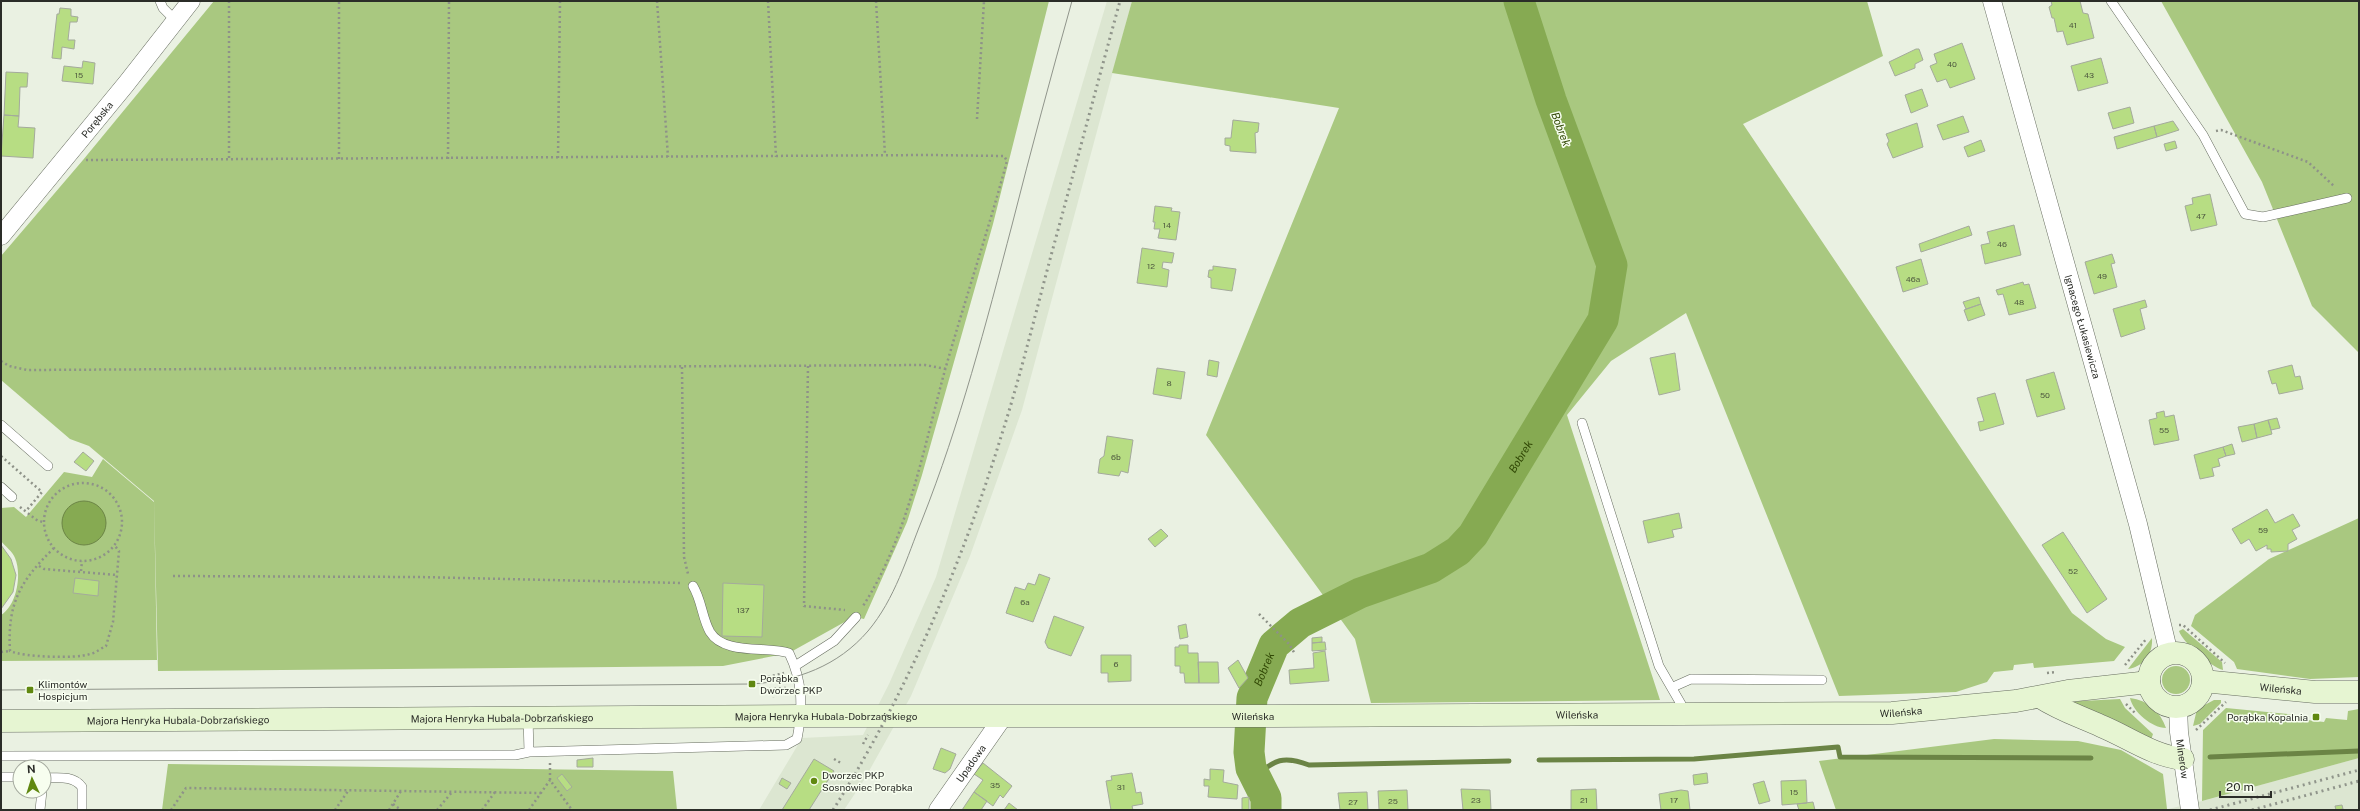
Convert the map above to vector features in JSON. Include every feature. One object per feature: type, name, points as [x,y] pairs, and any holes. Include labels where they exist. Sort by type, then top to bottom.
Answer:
[{"type":"street","name":"Porębska","points":[[1,236],[191,1]]},
{"type":"street","name":"Ignacego Łukasiewicza","points":[[1992,1],[2138,524],[2169,654]]},
{"type":"street","points":[[2169,654],[2186,655],[2192,659],[2198,665],[2203,681],[2198,696],[2192,701],[2178,707],[2166,704],[2156,698],[2149,682],[2150,673],[2154,665],[2169,654]]},
{"type":"street","name":"Wileńska","points":[[2203,681],[2315,692],[2359,692]]},
{"type":"street","name":"Wileńska","points":[[1003,717],[1892,713],[1963,707],[2040,697],[2068,691],[2149,682]]},
{"type":"street","points":[[2040,697],[2060,710],[2101,726],[2167,758],[2183,759]]},
{"type":"street","name":"Minerów","points":[[2178,707],[2190,810]]},
{"type":"street","name":"Majora Henryka Hubala-Dobrzańskiego","points":[[1,721],[528,717],[1003,717]]},
{"type":"street","name":"Upadowa","points":[[938,810],[1003,717]]},
{"type":"lane","points":[[160,1],[163,8],[176,21]]},
{"type":"lane","points":[[2111,1],[2203,135],[2245,214],[2263,217],[2347,198]]},
{"type":"lane","points":[[1582,423],[1659,666],[1673,687],[1681,704],[1681,714]]},
{"type":"lane","points":[[1,426],[48,466]]},
{"type":"lane","points":[[1,487],[12,496]]},
{"type":"lane","points":[[1,756],[516,755],[529,752],[549,751],[786,745],[797,739],[801,716],[801,687],[795,666],[789,654],[779,650],[728,646],[718,641],[710,632],[700,597],[693,586]]},
{"type":"lane","points":[[795,666],[834,642],[857,615]]},
{"type":"lane","points":[[1673,687],[1691,679],[1822,680]]},
{"type":"lane","points":[[528,717],[529,752]]},
{"type":"lane","points":[[1,777],[12,777]]},
{"type":"lane","points":[[52,778],[77,780],[82,787],[82,810]]},
{"type":"lane","points":[[40,810],[41,799]]},
{"type":"path","points":[[229,1],[229,159]]},
{"type":"path","points":[[339,1],[339,159]]},
{"type":"path","points":[[448,159],[449,1]]},
{"type":"path","points":[[558,158],[560,1]]},
{"type":"path","points":[[657,1],[668,157]]},
{"type":"path","points":[[768,1],[776,157]]},
{"type":"path","points":[[876,1],[885,156]]},
{"type":"path","points":[[976,119],[984,1]]},
{"type":"path","points":[[2203,135],[2221,130],[2308,162],[2347,198]]},
{"type":"path","points":[[72,149],[83,160],[776,157],[996,154],[1004,156],[1007,161],[903,520],[883,569],[857,615],[804,606],[808,366]]},
{"type":"path","points":[[1,361],[9,366],[27,370],[925,365],[946,369]]},
{"type":"path","points":[[173,576],[419,577],[660,582],[693,586],[687,571],[684,557],[682,367]]},
{"type":"path","points":[[1,456],[42,492],[26,512]]},
{"type":"path","points":[[85,483],[95,485],[112,496],[121,513],[120,533],[114,546],[102,556],[82,561],[67,557],[54,548],[49,539],[44,522],[51,501],[65,486],[85,483]]},
{"type":"path","points":[[12,496],[26,512],[38,521],[44,522]]},
{"type":"path","points":[[1,652],[10,651],[24,655],[90,655],[106,646],[113,622],[119,552],[114,546]]},
{"type":"path","points":[[10,651],[10,618],[16,599],[31,573],[54,548]]},
{"type":"path","points":[[81,571],[82,561]]},
{"type":"path","points":[[39,566],[44,569],[117,575]]},
{"type":"path","points":[[1259,614],[1289,644],[1295,654]]},
{"type":"path","points":[[2124,667],[2148,637],[2147,633],[2183,625],[2229,666],[2226,702],[2196,730]]},
{"type":"path","points":[[772,688],[773,701]]},
{"type":"path","points":[[549,751],[550,780],[572,810]]},
{"type":"path","points":[[834,759],[841,763]]},
{"type":"path","points":[[529,810],[550,780]]},
{"type":"path","points":[[171,810],[186,788],[541,793]]},
{"type":"path","points":[[335,810],[348,790]]},
{"type":"path","points":[[389,810],[402,791]]},
{"type":"path","points":[[437,810],[452,791]]},
{"type":"path","points":[[482,810],[496,792]]},
{"type":"path","points":[[393,804],[401,810]]},
{"type":"shaded area","points":[[214,1],[1049,1],[993,224],[922,475],[907,522],[864,619],[851,616],[850,619],[789,653],[723,666],[158,671],[154,501],[89,446],[70,439],[1,380],[1,256],[83,160]]},
{"type":"shaded area","points":[[1107,1],[1132,1],[1022,410],[970,556],[911,696],[864,780],[844,810],[759,810],[802,738],[863,735],[889,684],[936,577]]},
{"type":"shaded area","points":[[1132,1],[1867,1],[1883,56],[1743,124],[2072,613],[2106,639],[2125,647],[2114,661],[2034,668],[2033,663],[2014,665],[2013,670],[1994,672],[1987,682],[1956,692],[1839,696],[1686,313],[1611,361],[1567,415],[1660,700],[1371,703],[1355,639],[1206,435],[1339,108],[1112,73]]},
{"type":"shaded area","points":[[2161,1],[2359,1],[2359,353],[2312,306],[2262,182]]},
{"type":"shaded area","points":[[103,459],[154,502],[157,660],[1,661],[1,615],[11,604],[14,597],[17,589],[18,572],[14,556],[1,541],[1,508],[14,507],[26,517],[64,472],[92,477]]},
{"type":"shaded area","points":[[80,501],[88,501],[93,502],[100,507],[105,514],[105,532],[100,539],[93,544],[80,545],[72,542],[65,535],[62,527],[62,519],[65,511],[72,504]]},
{"type":"shaded area","points":[[2359,518],[2359,677],[2310,679],[2237,669],[2234,662],[2191,626],[2195,615],[2269,559]]},
{"type":"shaded area","points":[[2183,629],[2222,662],[2223,670],[2205,660],[2186,642],[2179,631]]},
{"type":"shaded area","points":[[2152,638],[2151,649],[2143,662],[2128,669]]},
{"type":"shaded area","points":[[2176,666],[2186,670],[2190,680],[2186,690],[2176,694],[2166,690],[2162,680],[2166,670]]},
{"type":"shaded area","points":[[2130,698],[2142,701],[2152,707],[2160,716],[2166,728],[2149,722],[2139,714]]},
{"type":"shaded area","points":[[2120,699],[2125,708],[2153,734],[2150,743],[2063,702]]},
{"type":"shaded area","points":[[2214,700],[2221,700],[2221,703],[2200,724],[2193,726],[2197,709]]},
{"type":"shaded area","points":[[2226,708],[2307,716],[2307,720],[2324,722],[2326,718],[2347,720],[2348,711],[2359,709],[2359,758],[2202,801],[2203,730]]},
{"type":"shaded area","points":[[1994,739],[2078,741],[2121,750],[2163,774],[2167,809],[1836,810],[1819,761]]},
{"type":"shaded area","points":[[2359,758],[2359,810],[2164,810],[2202,801]]},
{"type":"shaded area","points":[[168,764],[673,771],[677,810],[162,810]]},
{"type":"building","points":[[2051,1],[2080,1],[2083,13],[2088,14],[2094,38],[2067,45],[2063,31],[2057,32],[2054,18],[2052,18],[2049,7],[2052,5]]},
{"type":"building","points":[[60,8],[71,9],[71,16],[78,17],[77,22],[70,22],[68,40],[75,40],[74,49],[62,47],[61,59],[52,58],[57,14],[59,14]]},
{"type":"building","points":[[1962,43],[1975,79],[1950,88],[1946,79],[1937,82],[1930,66],[1937,63],[1934,54]]},
{"type":"building","points":[[1919,49],[1923,60],[1915,64],[1915,68],[1895,76],[1889,62]]},
{"type":"building","points":[[2101,58],[2108,83],[2078,91],[2071,66]]},
{"type":"building","points":[[83,61],[95,63],[93,84],[62,81],[64,66],[82,68]]},
{"type":"building","points":[[6,72],[28,73],[27,87],[20,87],[19,116],[4,115]]},
{"type":"building","points":[[1922,89],[1928,106],[1911,113],[1905,95]]},
{"type":"building","points":[[2130,107],[2134,123],[2113,129],[2108,113]]},
{"type":"building","points":[[4,115],[19,116],[18,127],[35,128],[33,158],[1,156]]},
{"type":"building","points":[[1963,116],[1969,132],[1943,140],[1937,125]]},
{"type":"building","points":[[1233,120],[1259,123],[1258,132],[1255,133],[1256,153],[1230,151],[1230,146],[1225,145],[1225,138],[1231,138]]},
{"type":"building","points":[[2173,121],[2179,130],[2157,137],[2154,126]]},
{"type":"building","points":[[1917,123],[1923,147],[1893,158],[1887,144],[1889,141],[1886,134]]},
{"type":"building","points":[[2154,126],[2157,137],[2117,149],[2114,137]]},
{"type":"building","points":[[1981,140],[1985,151],[1968,157],[1964,147]]},
{"type":"building","points":[[2175,141],[2177,148],[2166,151],[2164,144]]},
{"type":"building","points":[[2210,194],[2217,225],[2191,231],[2185,206],[2193,204],[2192,198]]},
{"type":"building","points":[[1155,206],[1172,208],[1171,211],[1180,212],[1176,240],[1158,238],[1160,229],[1154,229],[1155,222],[1153,222]]},
{"type":"building","points":[[2014,225],[2021,255],[1985,264],[1981,245],[1990,243],[1987,232]]},
{"type":"building","points":[[1969,226],[1972,235],[1921,252],[1919,244]]},
{"type":"building","points":[[1142,248],[1174,253],[1172,263],[1163,262],[1162,268],[1169,270],[1167,287],[1137,283]]},
{"type":"building","points":[[2112,254],[2115,263],[2111,264],[2117,287],[2094,294],[2085,262]]},
{"type":"building","points":[[1921,259],[1928,284],[1903,292],[1896,267]]},
{"type":"building","points":[[1213,266],[1236,269],[1232,291],[1211,288],[1211,278],[1208,277],[1209,270],[1213,270]]},
{"type":"building","points":[[2023,282],[2024,285],[2029,284],[2036,308],[2009,315],[2003,294],[1998,295],[1996,290]]},
{"type":"building","points":[[1979,297],[1981,304],[1966,309],[1963,302]]},
{"type":"building","points":[[2145,300],[2147,307],[2140,309],[2145,329],[2121,337],[2113,309]]},
{"type":"building","points":[[1981,304],[1985,315],[1968,321],[1964,310]]},
{"type":"building","points":[[1675,353],[1680,390],[1659,395],[1650,358]]},
{"type":"building","points":[[1209,360],[1219,362],[1217,377],[1207,375]]},
{"type":"building","points":[[2292,365],[2295,377],[2300,376],[2303,389],[2279,394],[2276,383],[2272,384],[2268,371]]},
{"type":"building","points":[[1157,368],[1185,372],[1181,399],[1153,394]]},
{"type":"building","points":[[2054,372],[2065,409],[2037,417],[2026,380]]},
{"type":"building","points":[[1995,393],[2004,424],[1980,431],[1978,422],[1984,421],[1977,398]]},
{"type":"building","points":[[2164,411],[2165,417],[2174,415],[2179,440],[2154,445],[2149,420],[2157,418],[2156,413]]},
{"type":"building","points":[[2277,418],[2280,428],[2271,430],[2268,420]]},
{"type":"building","points":[[2268,420],[2272,434],[2257,438],[2254,424]]},
{"type":"building","points":[[2254,424],[2257,438],[2242,442],[2238,427]]},
{"type":"building","points":[[1107,436],[1133,440],[1128,473],[1121,471],[1119,476],[1098,473],[1100,459],[1104,456]]},
{"type":"building","points":[[2232,444],[2235,454],[2226,456],[2223,447]]},
{"type":"building","points":[[2223,447],[2226,456],[2218,459],[2220,466],[2212,468],[2214,476],[2200,479],[2194,455]]},
{"type":"building","points":[[83,452],[94,461],[86,471],[74,462]]},
{"type":"building","points":[[2267,509],[2275,523],[2293,514],[2300,526],[2292,530],[2297,539],[2288,544],[2288,551],[2271,552],[2271,549],[2267,549],[2267,545],[2256,551],[2249,539],[2241,544],[2232,529]]},
{"type":"building","points":[[1679,513],[1682,528],[1672,530],[1674,537],[1648,543],[1643,521]]},
{"type":"building","points":[[1161,529],[1168,536],[1155,547],[1148,539]]},
{"type":"building","points":[[2063,532],[2107,599],[2087,613],[2042,545]]},
{"type":"building","points":[[1,545],[11,559],[16,575],[13,592],[1,609]]},
{"type":"building","points":[[1039,574],[1050,578],[1033,622],[1006,613],[1015,587],[1025,590],[1028,583],[1035,585]]},
{"type":"building","points":[[75,578],[99,581],[98,596],[73,593]]},
{"type":"building","points":[[723,583],[764,585],[762,637],[722,636]]},
{"type":"building","points":[[1054,616],[1084,627],[1071,656],[1048,648],[1045,642]]},
{"type":"building","points":[[1186,624],[1188,637],[1180,639],[1178,626]]},
{"type":"building","points":[[1322,637],[1322,642],[1312,643],[1312,638]]},
{"type":"building","points":[[1325,642],[1326,650],[1312,651],[1312,643]]},
{"type":"building","points":[[1179,645],[1188,645],[1188,653],[1198,653],[1199,683],[1185,683],[1184,673],[1180,673],[1180,666],[1175,666],[1175,647],[1179,647]]},
{"type":"building","points":[[1325,651],[1329,681],[1290,684],[1289,670],[1314,668],[1313,653]]},
{"type":"building","points":[[1101,655],[1131,655],[1131,681],[1108,682],[1108,673],[1101,673]]},
{"type":"building","points":[[1238,660],[1248,678],[1239,688],[1228,668]]},
{"type":"building","points":[[1198,662],[1218,662],[1219,683],[1199,683]]},
{"type":"building","points":[[941,748],[956,754],[950,769],[945,773],[933,769]]},
{"type":"building","points":[[593,758],[593,767],[577,767],[577,760]]},
{"type":"building","name":"Dworzec PKP Sosnowiec Porąbka","points":[[814,759],[834,771],[809,810],[782,810]]},
{"type":"building","points":[[983,763],[1012,786],[1003,798],[1000,795],[993,806],[974,792],[983,780],[974,774]]},
{"type":"building","points":[[1210,769],[1224,770],[1223,782],[1238,785],[1237,799],[1208,797],[1209,786],[1204,786],[1204,779],[1210,780]]},
{"type":"building","points":[[1132,773],[1136,793],[1141,792],[1143,804],[1132,806],[1133,810],[1111,810],[1106,781],[1112,780],[1111,776]]},
{"type":"building","points":[[1707,773],[1708,783],[1694,785],[1693,775]]},
{"type":"building","points":[[562,774],[572,787],[567,791],[557,778]]},
{"type":"building","points":[[782,778],[791,783],[787,789],[779,784]]},
{"type":"building","points":[[1806,780],[1807,803],[1782,805],[1781,781]]},
{"type":"building","points":[[1764,781],[1770,801],[1759,804],[1753,784]]},
{"type":"building","points":[[1461,789],[1490,790],[1491,810],[1463,810]]},
{"type":"building","points":[[1596,789],[1597,810],[1571,810],[1571,790]]},
{"type":"building","points":[[1407,790],[1408,810],[1379,810],[1378,791]]},
{"type":"building","points":[[1681,790],[1688,791],[1690,810],[1661,810],[1659,794]]},
{"type":"building","points":[[974,792],[987,801],[981,810],[962,810]]},
{"type":"building","points":[[1367,792],[1368,810],[1340,810],[1338,793]]},
{"type":"building","points":[[1249,797],[1249,810],[1242,810],[1242,798]]},
{"type":"building","points":[[1813,802],[1815,810],[1799,810],[1797,804]]},
{"type":"building","points":[[1009,803],[1018,810],[1004,810]]},
{"type":"building","points":[[2342,805],[2343,809],[2336,810],[2335,806]]},
{"type":"waterway","name":"Bobrek","points":[[1266,810],[1266,798],[1251,768],[1249,752],[1252,698],[1274,645],[1300,623],[1360,593],[1431,568],[1458,551],[1473,535],[1603,320],[1612,265],[1551,100],[1519,1]]},
{"type":"waterway","points":[[1539,760],[1694,759],[1838,747],[1840,757],[2091,758]]},
{"type":"waterway","points":[[2210,757],[2359,751]]},
{"type":"waterway","points":[[1255,776],[1268,766],[1286,760],[1292,760],[1309,765],[1509,761]]},
{"type":"tram line","points":[[1,690],[752,684],[801,675],[816,670],[844,654],[868,631],[886,605],[900,577],[936,484],[982,337],[1072,1]]},
{"type":"railway","points":[[833,810],[859,767],[907,677],[949,584],[967,536],[984,488],[1021,370],[1120,1]]},
{"type":"railway","points":[[2210,810],[2359,770]]},
{"type":"railway","points":[[2252,810],[2359,781]]},
{"type":"place","name":"Porąbka Dworzec PKP","points":[[752,684]]},
{"type":"place","name":"Klimontów Hospicjum","points":[[30,690]]},
{"type":"place","name":"Porąbka Kopalnia","points":[[2316,717]]},
{"type":"place","name":"Dworzec PKP Sosnowiec Porąbka","points":[[814,781]]}]
